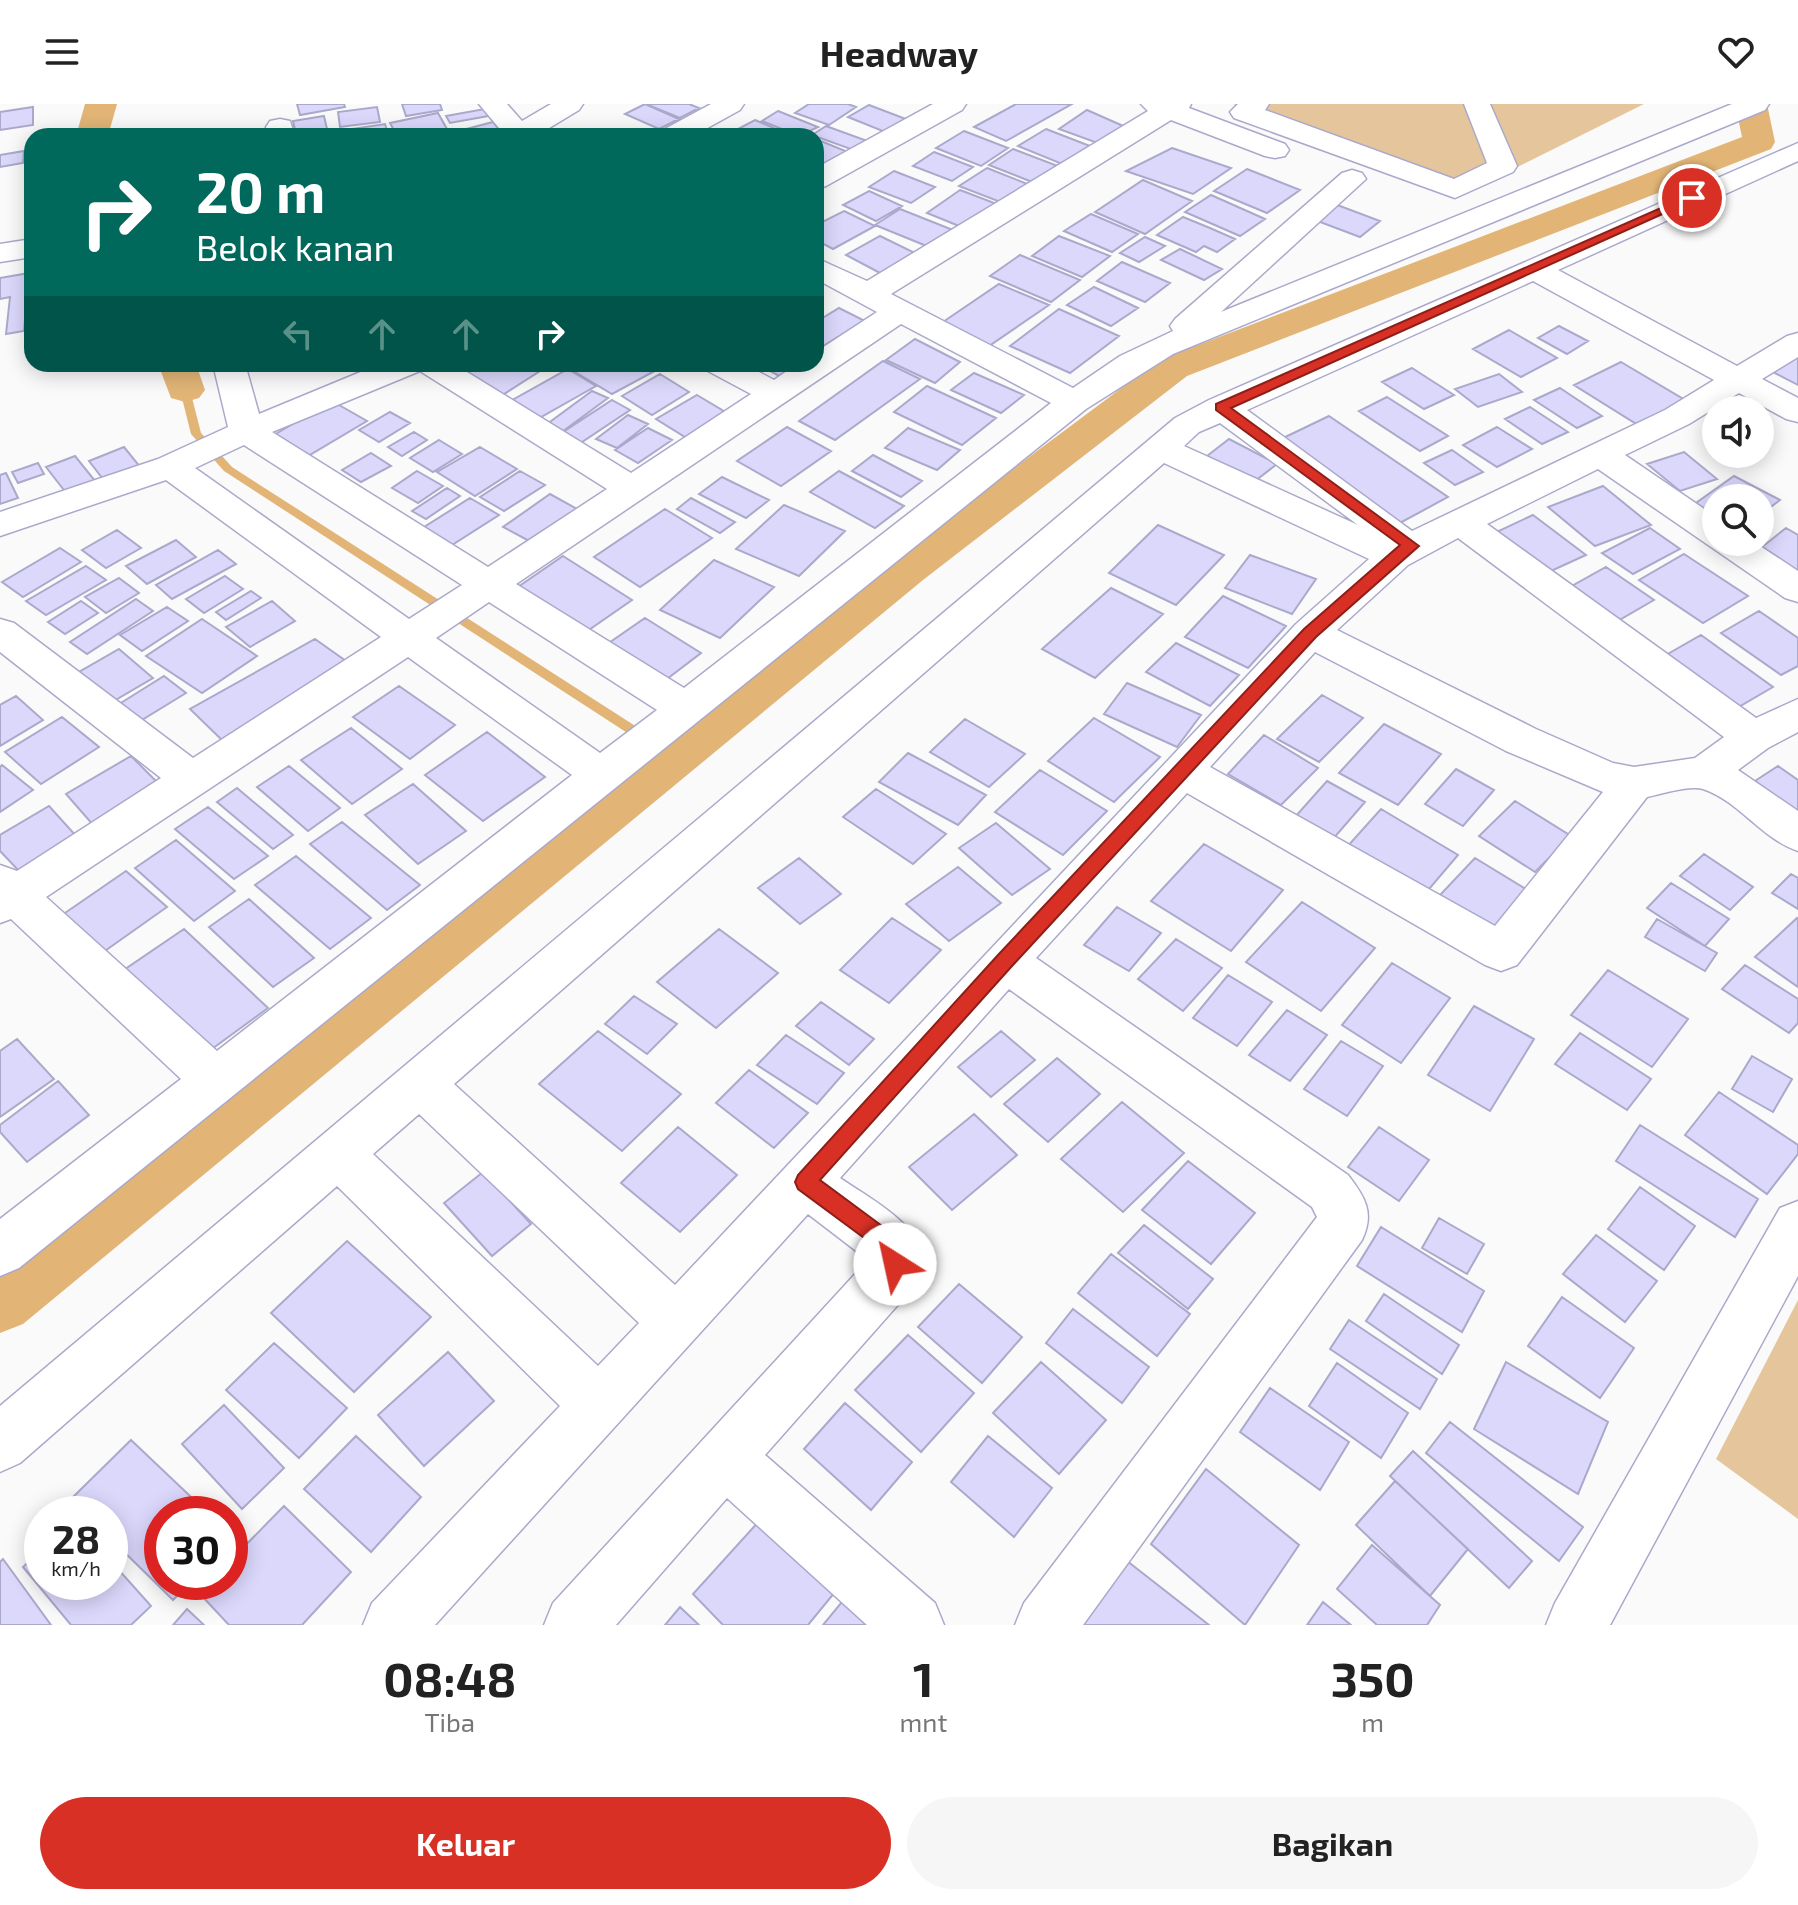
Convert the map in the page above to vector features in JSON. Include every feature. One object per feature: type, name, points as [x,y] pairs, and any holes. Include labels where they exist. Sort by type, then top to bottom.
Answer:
[{"type":"street","points":[[492,104],[512,128]]},
{"type":"street","points":[[530,128],[570,104]]},
{"type":"street","points":[[688,128],[731,104]]},
{"type":"street","points":[[824,176],[953,104]]},
{"type":"street","points":[[1256,104],[1244,112],[1455,189],[1503,166],[1477,104]]},
{"type":"street","points":[[870,293],[1167,106],[1468,223]]},
{"type":"street","points":[[0,1251],[1074,402],[1132,363],[1162,347],[1747,107]]},
{"type":"street","points":[[0,1443],[1187,425],[1221,407],[1798,151]]},
{"type":"street","points":[[1162,347],[1352,179]]},
{"type":"street","points":[[0,253],[24,249]]},
{"type":"street","points":[[1534,269],[1798,412]]},
{"type":"street","points":[[824,271],[1074,402]]},
{"type":"street","points":[[824,361],[901,310]]},
{"type":"street","points":[[402,1622],[1005,961],[1310,633],[1403,551],[1677,417],[1798,343]]},
{"type":"street","points":[[230,372],[240,434],[682,713]]},
{"type":"street","points":[[0,524],[176,464],[390,372]]},
{"type":"street","points":[[444,372],[631,489]]},
{"type":"street","points":[[735,372],[775,394]]},
{"type":"street","points":[[215,1080],[5,894],[191,779],[413,635],[808,372]]},
{"type":"street","points":[[1221,407],[1403,551]]},
{"type":"street","points":[[1160,448],[1403,551]]},
{"type":"street","points":[[1600,454],[1702,524]]},
{"type":"street","points":[[176,464],[605,772]]},
{"type":"street","points":[[1462,523],[1753,737]]},
{"type":"street","points":[[1749,556],[1798,589]]},
{"type":"street","points":[[0,632],[191,779]]},
{"type":"street","points":[[1310,633],[1521,740],[1605,777],[1634,783],[1706,772],[1753,737],[1798,714]]},
{"type":"street","points":[[1183,771],[1501,952],[1634,783]]},
{"type":"street","points":[[1706,772],[1739,790],[1798,834]]},
{"type":"street","points":[[1005,961],[1330,1191],[1341,1206],[1344,1223],[1046,1625]]},
{"type":"street","points":[[419,1083],[677,1322]]},
{"type":"street","points":[[338,1154],[599,1405]]},
{"type":"street","points":[[575,1625],[726,1459],[895,1264],[893,1247],[805,1182]]},
{"type":"street","points":[[1577,1625],[1798,1225]]},
{"type":"street","points":[[726,1459],[913,1625]]},
{"type":"shaded area","points":[[1233,104],[1644,104],[1469,191]]},
{"type":"shaded area","points":[[1798,1300],[1798,1519],[1716,1459]]},
{"type":"building","points":[[297,104],[344,104],[345,107],[300,115]]},
{"type":"building","points":[[402,104],[440,104],[442,110],[406,116]]},
{"type":"building","points":[[645,104],[679,119],[657,128],[625,114]]},
{"type":"building","points":[[646,104],[689,104],[699,108],[680,118]]},
{"type":"building","points":[[809,104],[848,104],[856,107],[829,125],[795,113]]},
{"type":"building","points":[[1016,104],[1072,104],[1006,141],[974,127]]},
{"type":"building","points":[[869,105],[911,121],[890,134],[848,117]]},
{"type":"building","points":[[33,107],[33,125],[0,130],[0,112]]},
{"type":"building","points":[[377,107],[380,122],[340,127],[338,112]]},
{"type":"building","points":[[490,108],[494,115],[450,123],[446,116]]},
{"type":"building","points":[[1087,110],[1130,129],[1103,145],[1059,129]]},
{"type":"building","points":[[778,111],[818,127],[779,128],[762,121]]},
{"type":"building","points":[[438,113],[446,128],[393,128],[390,123]]},
{"type":"building","points":[[324,116],[327,128],[295,128],[293,121]]},
{"type":"building","points":[[755,120],[774,128],[740,128]]},
{"type":"building","points":[[493,122],[498,128],[470,128]]},
{"type":"building","points":[[385,124],[386,128],[358,128]]},
{"type":"building","points":[[826,126],[870,142],[856,151],[824,139],[823,128]]},
{"type":"building","points":[[1046,129],[1090,146],[1062,164],[1018,146]]},
{"type":"building","points":[[964,131],[1008,148],[981,166],[936,148]]},
{"type":"building","points":[[824,142],[850,153],[824,169]]},
{"type":"building","points":[[1172,148],[1231,168],[1193,194],[1126,171]]},
{"type":"building","points":[[1013,149],[1063,168],[1040,185],[989,165]]},
{"type":"building","points":[[24,151],[23,163],[0,167],[0,155]]},
{"type":"building","points":[[934,152],[973,167],[952,181],[913,166]]},
{"type":"building","points":[[987,168],[1035,187],[1008,205],[959,186]]},
{"type":"building","points":[[1247,169],[1300,190],[1267,213],[1214,191]]},
{"type":"building","points":[[894,171],[935,187],[911,203],[869,187]]},
{"type":"building","points":[[1143,180],[1192,201],[1145,234],[1095,212]]},
{"type":"building","points":[[960,190],[1002,206],[969,230],[927,213]]},
{"type":"building","points":[[869,191],[902,206],[876,221],[843,205]]},
{"type":"building","points":[[1211,195],[1265,219],[1240,236],[1185,212]]},
{"type":"building","points":[[1332,203],[1380,221],[1360,237],[1312,219]]},
{"type":"building","points":[[900,209],[958,232],[934,249],[875,225]]},
{"type":"building","points":[[844,211],[875,226],[833,249],[824,244],[824,221]]},
{"type":"building","points":[[1091,214],[1138,234],[1112,252],[1064,231]]},
{"type":"building","points":[[1183,217],[1235,239],[1217,252],[1204,246],[1196,252],[1157,235]]},
{"type":"building","points":[[880,236],[915,253],[880,273],[846,255]]},
{"type":"building","points":[[1059,236],[1110,256],[1082,277],[1032,256]]},
{"type":"building","points":[[1145,237],[1165,246],[1139,262],[1120,253]]},
{"type":"building","points":[[1180,249],[1222,269],[1204,280],[1161,260]]},
{"type":"building","points":[[1020,255],[1080,280],[1051,302],[990,276]]},
{"type":"building","points":[[1122,262],[1170,283],[1145,302],[1097,281]]},
{"type":"building","points":[[24,274],[24,331],[6,334],[10,297],[0,299],[0,278]]},
{"type":"building","points":[[999,284],[1049,305],[989,346],[940,324]]},
{"type":"building","points":[[1094,287],[1138,308],[1111,326],[1067,305]]},
{"type":"building","points":[[839,308],[865,321],[824,345],[824,317]]},
{"type":"building","points":[[1059,309],[1119,336],[1070,373],[1010,346]]},
{"type":"building","points":[[1559,326],[1588,341],[1567,354],[1538,338]]},
{"type":"building","points":[[1509,330],[1557,358],[1521,377],[1473,349]]},
{"type":"building","points":[[915,339],[960,362],[935,383],[886,360]]},
{"type":"building","points":[[1798,351],[1798,385],[1763,367]]},
{"type":"building","points":[[883,361],[920,379],[835,440],[799,421]]},
{"type":"building","points":[[1621,362],[1685,400],[1638,425],[1574,385]]},
{"type":"building","points":[[1412,368],[1454,395],[1424,409],[1382,382]]},
{"type":"building","points":[[463,372],[538,372],[501,396],[459,375]]},
{"type":"building","points":[[563,372],[573,372],[596,386],[534,421],[507,403]]},
{"type":"building","points":[[575,372],[653,372],[612,394]]},
{"type":"building","points":[[772,372],[792,372],[783,378]]},
{"type":"building","points":[[974,373],[1024,395],[1001,413],[951,390]]},
{"type":"building","points":[[660,374],[689,392],[652,415],[622,396]]},
{"type":"building","points":[[1499,374],[1522,392],[1478,407],[1455,389]]},
{"type":"building","points":[[927,386],[996,418],[962,445],[894,412]]},
{"type":"building","points":[[1560,388],[1602,416],[1577,428],[1534,400]]},
{"type":"building","points":[[592,391],[608,398],[555,437],[539,430]]},
{"type":"building","points":[[697,395],[727,413],[685,437],[656,419]]},
{"type":"building","points":[[1387,397],[1448,436],[1420,451],[1359,411]]},
{"type":"building","points":[[612,400],[630,410],[573,448],[554,438]]},
{"type":"building","points":[[332,401],[367,421],[308,456],[274,435]]},
{"type":"building","points":[[1530,407],[1568,432],[1542,444],[1505,419]]},
{"type":"building","points":[[390,412],[410,423],[379,442],[359,430]]},
{"type":"building","points":[[628,415],[648,424],[617,448],[596,439]]},
{"type":"building","points":[[1329,416],[1448,497],[1398,524],[1279,440]]},
{"type":"building","points":[[787,427],[831,451],[781,486],[737,461]]},
{"type":"building","points":[[1497,427],[1532,449],[1497,467],[1463,445]]},
{"type":"building","points":[[648,428],[672,440],[638,463],[615,450]]},
{"type":"building","points":[[908,428],[960,450],[937,470],[885,448]]},
{"type":"building","points":[[414,432],[427,440],[402,456],[388,447]]},
{"type":"building","points":[[1229,439],[1277,464],[1255,481],[1207,456]]},
{"type":"building","points":[[439,440],[462,454],[433,472],[410,458]]},
{"type":"building","points":[[124,447],[141,468],[106,483],[89,461]]},
{"type":"building","points":[[480,447],[517,469],[475,496],[437,472]]},
{"type":"building","points":[[1452,450],[1483,472],[1455,485],[1424,463]]},
{"type":"building","points":[[1684,452],[1717,479],[1680,491],[1647,464]]},
{"type":"building","points":[[371,453],[391,466],[361,482],[342,470]]},
{"type":"building","points":[[873,455],[922,481],[901,497],[852,471]]},
{"type":"building","points":[[75,456],[100,487],[71,499],[46,467]]},
{"type":"building","points":[[38,463],[44,474],[18,483],[12,472]]},
{"type":"building","points":[[417,471],[443,486],[418,503],[392,488]]},
{"type":"building","points":[[520,471],[545,485],[504,511],[480,497]]},
{"type":"building","points":[[839,471],[904,506],[875,528],[810,492]]},
{"type":"building","points":[[6,473],[18,498],[0,504],[0,475]]},
{"type":"building","points":[[1734,476],[1749,484],[1723,484]]},
{"type":"building","points":[[722,477],[769,500],[746,518],[699,494]]},
{"type":"building","points":[[1603,486],[1651,525],[1595,546],[1548,507]]},
{"type":"building","points":[[447,488],[460,496],[426,519],[412,511]]},
{"type":"building","points":[[550,494],[579,510],[533,543],[503,527]]},
{"type":"building","points":[[470,498],[499,515],[441,552],[413,534]]},
{"type":"building","points":[[691,498],[735,522],[720,533],[677,509]]},
{"type":"building","points":[[1702,499],[1702,515],[1689,508]]},
{"type":"building","points":[[784,505],[845,531],[799,576],[736,549]]},
{"type":"building","points":[[665,509],[712,538],[640,587],[594,557]]},
{"type":"building","points":[[1533,515],[1586,555],[1540,576],[1488,536]]},
{"type":"building","points":[[1158,525],[1224,555],[1176,605],[1109,573]]},
{"type":"building","points":[[1650,528],[1680,549],[1633,574],[1602,553]]},
{"type":"building","points":[[1786,528],[1798,535],[1798,573],[1766,556],[1774,556],[1774,538]]},
{"type":"building","points":[[117,530],[141,548],[106,568],[82,550]]},
{"type":"building","points":[[176,540],[196,557],[147,584],[126,566]]},
{"type":"building","points":[[60,548],[81,562],[23,597],[2,582]]},
{"type":"building","points":[[218,550],[236,564],[172,599],[156,585]]},
{"type":"building","points":[[1684,554],[1748,596],[1703,623],[1639,580]]},
{"type":"building","points":[[1250,555],[1316,579],[1292,614],[1225,588]]},
{"type":"building","points":[[563,556],[632,600],[583,634],[515,589]]},
{"type":"building","points":[[714,560],[774,587],[720,638],[660,610]]},
{"type":"building","points":[[86,566],[106,580],[46,615],[26,601]]},
{"type":"building","points":[[1606,567],[1654,600],[1609,626],[1561,592]]},
{"type":"building","points":[[225,576],[243,589],[204,613],[186,599]]},
{"type":"building","points":[[119,578],[139,593],[106,613],[85,597]]},
{"type":"building","points":[[1111,588],[1163,614],[1095,678],[1042,649]]},
{"type":"building","points":[[251,591],[261,598],[226,620],[216,612]]},
{"type":"building","points":[[1223,596],[1286,626],[1248,668],[1185,637]]},
{"type":"building","points":[[136,599],[153,611],[87,654],[70,642]]},
{"type":"building","points":[[81,601],[98,613],[65,634],[48,622]]},
{"type":"building","points":[[272,601],[295,621],[250,647],[226,627]]},
{"type":"building","points":[[167,607],[188,621],[142,651],[120,635]]},
{"type":"building","points":[[1759,611],[1798,638],[1798,666],[1781,675],[1721,633]]},
{"type":"building","points":[[645,618],[701,653],[663,682],[606,645]]},
{"type":"building","points":[[202,619],[257,656],[202,693],[146,656]]},
{"type":"building","points":[[1701,635],[1773,687],[1730,712],[1659,659]]},
{"type":"building","points":[[315,639],[353,666],[226,744],[190,709]]},
{"type":"building","points":[[1176,643],[1239,675],[1210,706],[1146,672]]},
{"type":"building","points":[[119,649],[153,678],[112,702],[79,672]]},
{"type":"building","points":[[164,676],[186,693],[137,723],[116,706]]},
{"type":"building","points":[[1127,683],[1201,715],[1177,747],[1104,714]]},
{"type":"building","points":[[399,686],[455,725],[410,759],[353,717]]},
{"type":"building","points":[[1322,695],[1363,718],[1319,762],[1277,739]]},
{"type":"building","points":[[16,696],[43,720],[0,746],[0,705]]},
{"type":"building","points":[[62,717],[99,747],[41,784],[5,752]]},
{"type":"building","points":[[1094,718],[1160,757],[1114,802],[1048,761]]},
{"type":"building","points":[[965,719],[1025,754],[989,787],[930,752]]},
{"type":"building","points":[[1384,724],[1441,754],[1398,805],[1339,773]]},
{"type":"building","points":[[351,728],[402,769],[352,804],[301,760]]},
{"type":"building","points":[[487,732],[545,777],[483,821],[425,775]]},
{"type":"building","points":[[1264,735],[1318,768],[1281,805],[1228,774]]},
{"type":"building","points":[[908,753],[986,795],[958,825],[879,782]]},
{"type":"building","points":[[131,756],[160,785],[94,826],[66,794]]},
{"type":"building","points":[[2,765],[33,790],[0,812],[0,767]]},
{"type":"building","points":[[289,766],[340,808],[308,831],[257,787]]},
{"type":"building","points":[[1778,766],[1798,780],[1798,813],[1755,781]]},
{"type":"building","points":[[1456,769],[1494,790],[1463,826],[1425,804]]},
{"type":"building","points":[[1040,770],[1107,811],[1063,855],[995,812]]},
{"type":"building","points":[[1327,781],[1365,802],[1333,839],[1295,817]]},
{"type":"building","points":[[413,784],[466,831],[418,864],[365,815]]},
{"type":"building","points":[[237,788],[293,835],[273,849],[217,802]]},
{"type":"building","points":[[876,789],[946,834],[913,864],[843,817]]},
{"type":"building","points":[[1515,801],[1571,836],[1535,872],[1479,836]]},
{"type":"building","points":[[49,806],[77,837],[19,871],[0,851],[0,835]]},
{"type":"building","points":[[208,807],[268,856],[234,879],[175,829]]},
{"type":"building","points":[[1381,809],[1458,855],[1424,895],[1346,848]]},
{"type":"building","points":[[342,822],[420,885],[387,910],[310,844]]},
{"type":"building","points":[[996,823],[1050,869],[1012,895],[959,848]]},
{"type":"building","points":[[176,840],[235,891],[194,921],[135,868]]},
{"type":"building","points":[[1204,844],[1283,890],[1231,951],[1151,901]]},
{"type":"building","points":[[1704,854],[1753,887],[1730,910],[1680,876]]},
{"type":"building","points":[[296,856],[371,918],[330,949],[255,885]]},
{"type":"building","points":[[799,858],[841,894],[800,924],[758,888]]},
{"type":"building","points":[[1475,858],[1529,891],[1495,930],[1440,895]]},
{"type":"building","points":[[958,867],[1001,903],[949,941],[906,904]]},
{"type":"building","points":[[126,871],[167,907],[102,953],[62,915]]},
{"type":"building","points":[[1791,874],[1798,878],[1798,909],[1772,893]]},
{"type":"building","points":[[1671,883],[1729,919],[1705,946],[1647,908]]},
{"type":"building","points":[[249,899],[314,958],[273,987],[209,927]]},
{"type":"building","points":[[1302,902],[1375,948],[1321,1011],[1246,962]]},
{"type":"building","points":[[1117,907],[1161,933],[1129,971],[1084,945]]},
{"type":"building","points":[[892,918],[941,950],[889,1003],[840,970]]},
{"type":"building","points":[[1657,919],[1717,953],[1705,971],[1645,937]]},
{"type":"building","points":[[1798,919],[1798,987],[1755,957]]},
{"type":"building","points":[[184,929],[268,1008],[201,1057],[118,974]]},
{"type":"building","points":[[719,929],[778,973],[716,1028],[657,982]]},
{"type":"building","points":[[1176,939],[1222,968],[1183,1011],[1138,979]]},
{"type":"building","points":[[1392,963],[1450,998],[1401,1063],[1342,1025]]},
{"type":"building","points":[[1745,965],[1798,999],[1798,1023],[1789,1033],[1722,989]]},
{"type":"building","points":[[1608,970],[1688,1019],[1652,1067],[1571,1015]]},
{"type":"building","points":[[1228,975],[1272,1002],[1237,1046],[1193,1018]]},
{"type":"building","points":[[634,996],[677,1024],[647,1054],[605,1024]]},
{"type":"building","points":[[821,1002],[874,1039],[849,1065],[796,1026]]},
{"type":"building","points":[[1474,1006],[1534,1039],[1490,1111],[1428,1075]]},
{"type":"building","points":[[1287,1010],[1327,1035],[1290,1081],[1249,1055]]},
{"type":"building","points":[[598,1031],[681,1094],[622,1151],[539,1084]]},
{"type":"building","points":[[1001,1031],[1035,1060],[991,1097],[958,1067]]},
{"type":"building","points":[[1580,1033],[1651,1079],[1627,1110],[1555,1064]]},
{"type":"building","points":[[786,1035],[844,1073],[817,1104],[757,1065]]},
{"type":"building","points":[[17,1039],[54,1079],[0,1117],[0,1051]]},
{"type":"building","points":[[1341,1041],[1383,1066],[1347,1116],[1304,1089]]},
{"type":"building","points":[[1752,1056],[1792,1079],[1773,1112],[1732,1089]]},
{"type":"building","points":[[1057,1058],[1100,1094],[1048,1142],[1004,1104]]},
{"type":"building","points":[[749,1070],[808,1113],[774,1148],[716,1103]]},
{"type":"building","points":[[58,1081],[89,1115],[27,1162],[0,1132],[0,1125]]},
{"type":"building","points":[[1719,1092],[1798,1145],[1798,1154],[1767,1194],[1685,1135]]},
{"type":"building","points":[[1122,1102],[1184,1153],[1123,1212],[1061,1159]]},
{"type":"building","points":[[974,1114],[1017,1155],[952,1210],[909,1167]]},
{"type":"building","points":[[1640,1125],[1758,1199],[1735,1237],[1616,1161]]},
{"type":"building","points":[[678,1127],[737,1175],[680,1232],[621,1183]]},
{"type":"building","points":[[1379,1127],[1429,1160],[1399,1201],[1348,1167]]},
{"type":"building","points":[[1188,1161],[1255,1213],[1211,1264],[1142,1210]]},
{"type":"building","points":[[483,1172],[531,1224],[492,1256],[444,1203]]},
{"type":"building","points":[[1640,1187],[1695,1226],[1664,1270],[1608,1229]]},
{"type":"building","points":[[1439,1218],[1484,1244],[1467,1274],[1422,1248]]},
{"type":"building","points":[[1144,1225],[1213,1279],[1188,1309],[1118,1253]]},
{"type":"building","points":[[1381,1227],[1484,1291],[1462,1332],[1357,1266]]},
{"type":"building","points":[[1596,1235],[1657,1281],[1625,1322],[1563,1274]]},
{"type":"building","points":[[347,1241],[431,1317],[354,1392],[271,1313]]},
{"type":"building","points":[[1111,1254],[1190,1314],[1157,1356],[1078,1293]]},
{"type":"building","points":[[959,1284],[1022,1337],[982,1383],[918,1327]]},
{"type":"building","points":[[1384,1294],[1459,1345],[1442,1374],[1366,1321]]},
{"type":"building","points":[[1562,1297],[1634,1348],[1600,1398],[1528,1346]]},
{"type":"building","points":[[1073,1309],[1149,1367],[1122,1403],[1046,1343]]},
{"type":"building","points":[[1349,1320],[1437,1379],[1420,1409],[1330,1349]]},
{"type":"building","points":[[908,1335],[974,1393],[921,1452],[855,1390]]},
{"type":"building","points":[[274,1343],[347,1408],[299,1458],[226,1390]]},
{"type":"building","points":[[448,1352],[494,1401],[424,1466],[378,1415]]},
{"type":"building","points":[[1041,1362],[1106,1420],[1059,1474],[993,1413]]},
{"type":"building","points":[[1506,1362],[1608,1422],[1578,1494],[1474,1429]]},
{"type":"building","points":[[1337,1363],[1408,1413],[1381,1458],[1309,1406]]},
{"type":"building","points":[[1270,1388],[1349,1442],[1320,1490],[1240,1432]]},
{"type":"building","points":[[845,1403],[912,1462],[871,1510],[804,1449]]},
{"type":"building","points":[[224,1405],[284,1468],[248,1503],[248,1496],[230,1496],[182,1444]]},
{"type":"building","points":[[1450,1422],[1583,1527],[1559,1561],[1426,1453]]},
{"type":"building","points":[[356,1436],[421,1497],[371,1552],[304,1489]]},
{"type":"building","points":[[988,1436],[1052,1488],[1014,1537],[951,1482]]},
{"type":"building","points":[[131,1440],[190,1496],[144,1496],[144,1571],[128,1556],[128,1496],[74,1496]]},
{"type":"building","points":[[1413,1451],[1532,1561],[1509,1588],[1390,1476]]},
{"type":"building","points":[[1206,1469],[1299,1545],[1245,1625],[1151,1544]]},
{"type":"building","points":[[1395,1481],[1468,1549],[1430,1596],[1356,1525]]},
{"type":"building","points":[[284,1506],[351,1572],[302,1625],[229,1625],[206,1600],[248,1600],[248,1543]]},
{"type":"building","points":[[761,1519],[835,1592],[808,1625],[723,1625],[693,1594]]},
{"type":"building","points":[[1372,1545],[1440,1605],[1427,1625],[1377,1625],[1337,1589]]},
{"type":"building","points":[[1113,1550],[1209,1625],[1084,1625],[1071,1614]]},
{"type":"building","points":[[3,1559],[24,1588],[24,1600],[33,1600],[51,1625],[0,1625],[0,1562]]},
{"type":"building","points":[[128,1580],[151,1606],[131,1625],[71,1625],[50,1600],[128,1600]]},
{"type":"building","points":[[846,1597],[876,1625],[823,1625]]},
{"type":"building","points":[[1323,1602],[1351,1625],[1307,1625]]},
{"type":"building","points":[[680,1607],[699,1625],[665,1625]]},
{"type":"building","points":[[187,1609],[204,1625],[173,1625]]},
{"type":"waterway","points":[[94,128],[101,104]]},
{"type":"waterway","points":[[0,1303],[907,570],[1173,368],[1759,142],[1751,104]]},
{"type":"waterway","points":[[179,372],[185,390]]},
{"type":"waterway","points":[[185,390],[196,434],[228,469],[674,757]]},
{"type":"route","points":[[895,1264],[893,1247],[805,1182],[1005,961],[1310,633],[1395,556],[1411,546],[1221,407],[1692,198]]}]
